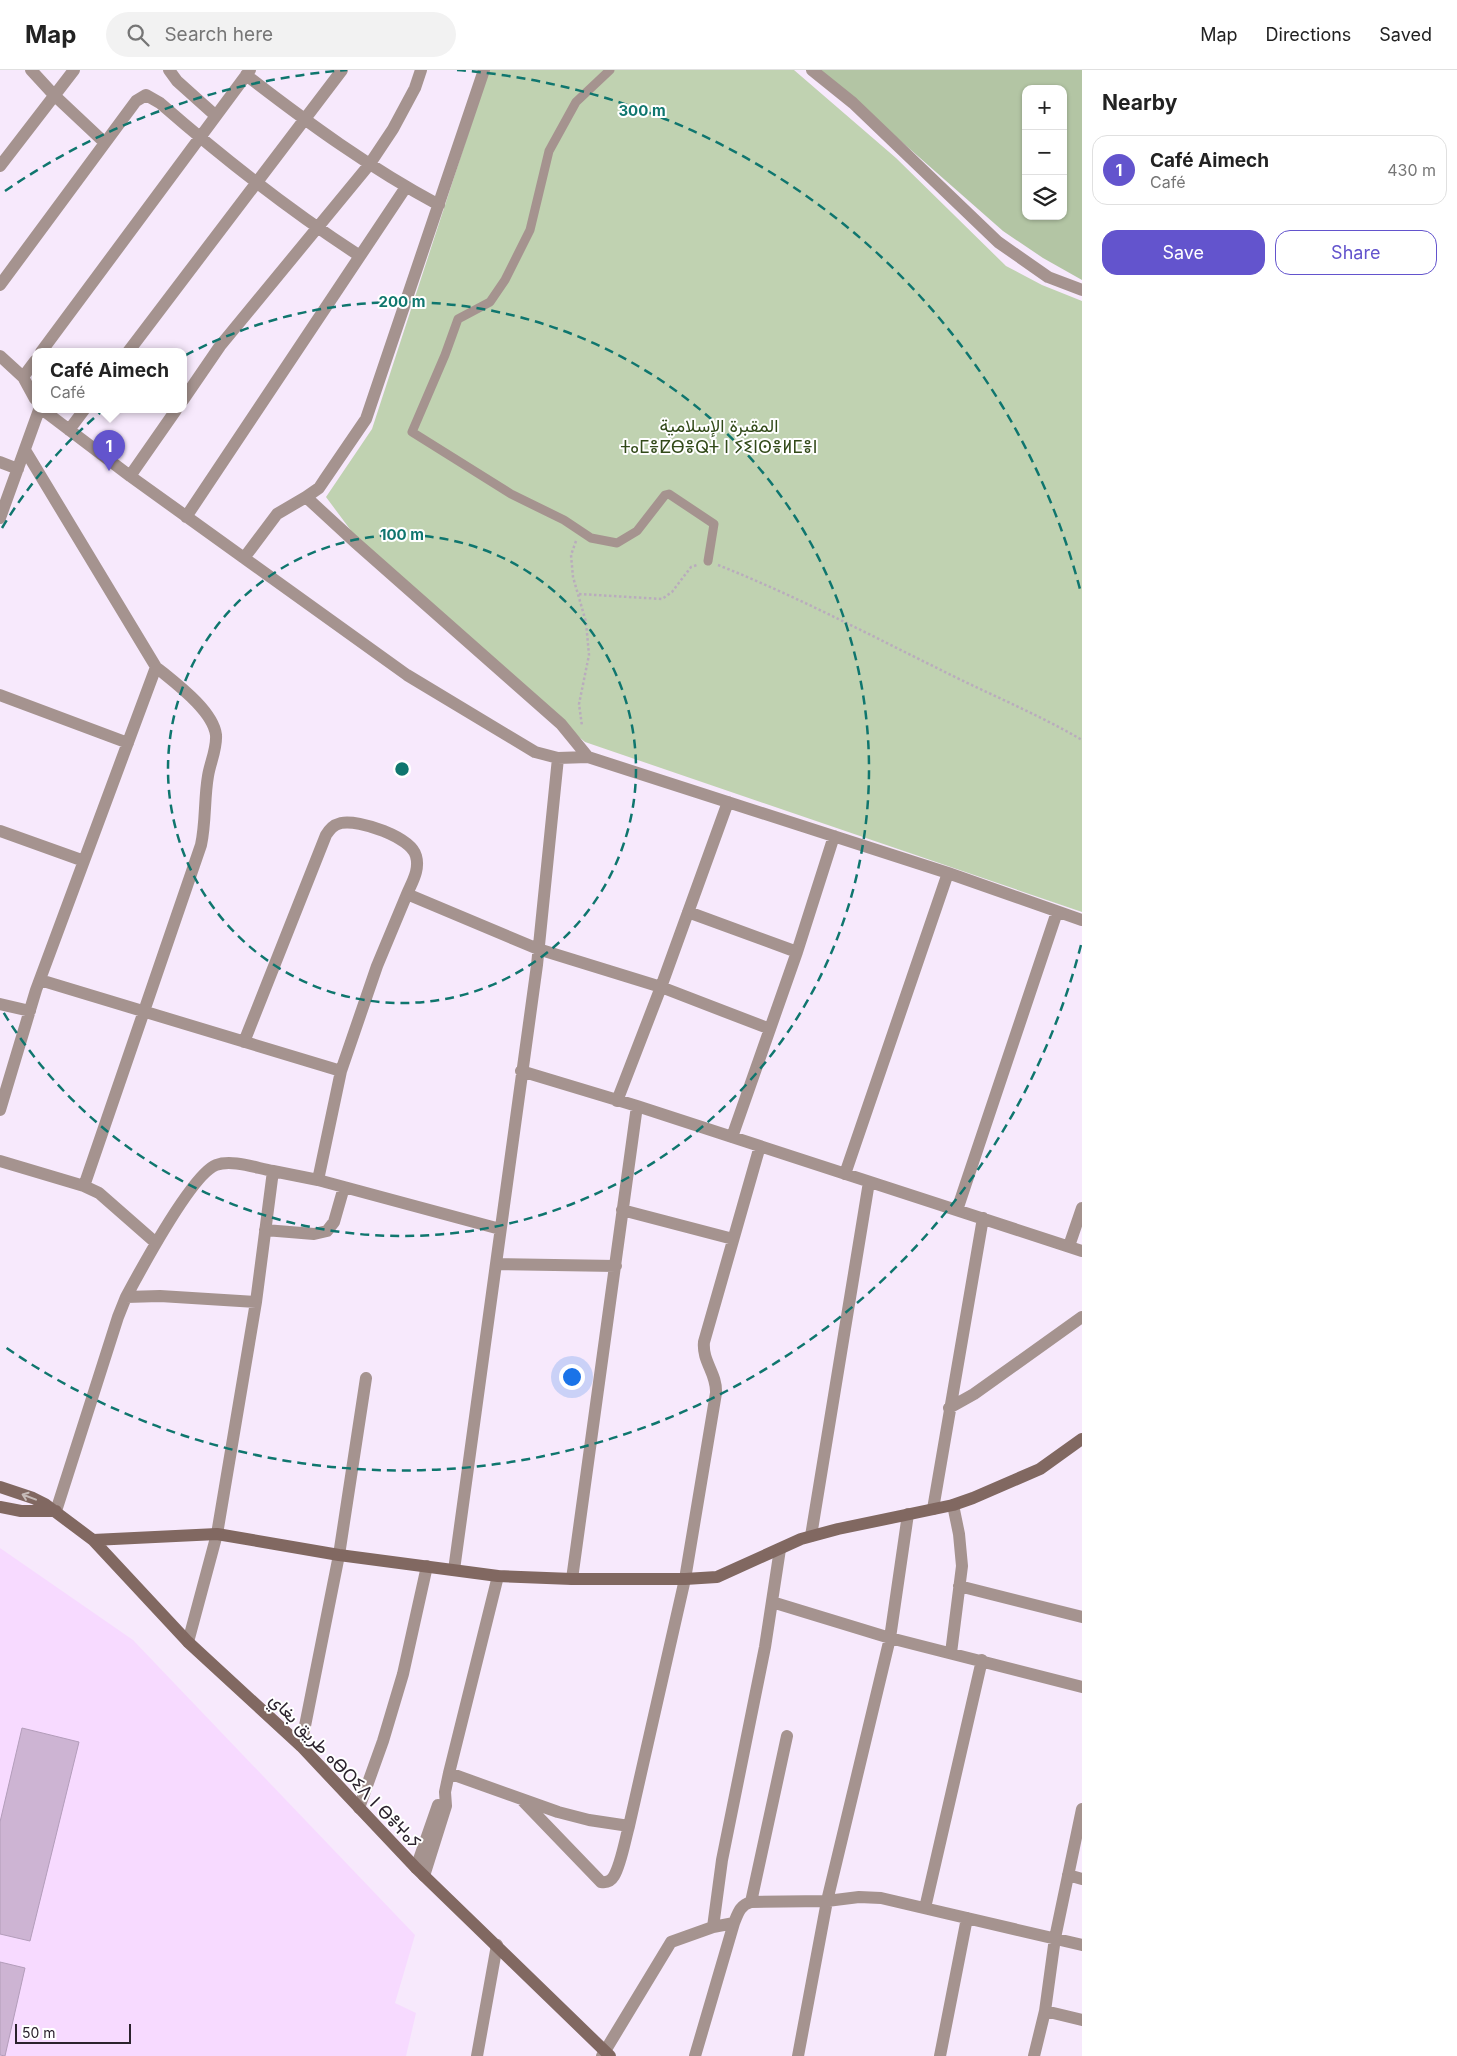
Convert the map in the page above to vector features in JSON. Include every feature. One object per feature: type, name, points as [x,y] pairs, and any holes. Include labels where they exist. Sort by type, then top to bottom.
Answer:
[{"type":"street","points":[[31,70],[54,96],[104,142]]},
{"type":"street","points":[[0,166],[74,70]]},
{"type":"street","points":[[170,70],[177,81],[216,116]]},
{"type":"street","points":[[131,348],[342,70]]},
{"type":"street","points":[[187,394],[220,346],[368,165],[393,129],[415,88],[421,70]]},
{"type":"street","points":[[244,558],[277,514],[319,488],[366,419],[484,70]]},
{"type":"street","points":[[812,70],[854,103],[998,242],[1048,277],[1082,290]]},
{"type":"street","points":[[45,348],[248,73],[305,121],[368,165],[439,205]]},
{"type":"street","points":[[0,285],[104,142],[136,101],[146,95],[160,103],[200,138],[257,183],[317,228],[360,256]]},
{"type":"street","points":[[186,516],[406,187]]},
{"type":"street","points":[[0,356],[23,377],[32,394]]},
{"type":"street","points":[[23,377],[32,365]]},
{"type":"street","points":[[0,518],[38,413]]},
{"type":"street","points":[[47,413],[130,476],[407,676],[535,752],[558,758],[588,757],[948,873],[1082,920]]},
{"type":"street","points":[[68,430],[82,413]]},
{"type":"street","points":[[130,476],[174,413]]},
{"type":"street","points":[[24,450],[156,667],[187,694],[208,717],[216,735],[208,776],[204,832],[201,845],[84,1186]]},
{"type":"street","points":[[0,462],[18,469]]},
{"type":"street","points":[[306,496],[561,724],[588,757]]},
{"type":"street","points":[[0,1110],[40,980],[156,667]]},
{"type":"street","points":[[0,695],[128,742]]},
{"type":"street","points":[[454,1570],[538,948],[558,758]]},
{"type":"street","points":[[617,1100],[661,987],[728,802]]},
{"type":"street","points":[[244,1042],[326,835],[334,826],[343,823],[361,824],[390,835],[411,846],[416,856],[417,869],[377,966],[341,1071],[318,1180]]},
{"type":"street","points":[[0,831],[84,861]]},
{"type":"street","points":[[732,1137],[797,952],[834,836]]},
{"type":"street","points":[[845,1174],[948,873]]},
{"type":"street","points":[[407,894],[538,948],[661,987],[770,1029]]},
{"type":"street","points":[[688,912],[797,952]]},
{"type":"street","points":[[958,1210],[1057,912]]},
{"type":"street","points":[[40,980],[341,1071]]},
{"type":"street","points":[[0,1004],[30,1011]]},
{"type":"street","points":[[521,1072],[637,1106],[1082,1251]]},
{"type":"street","points":[[572,1579],[637,1106]]},
{"type":"street","points":[[521,1799],[601,1882],[608,1882],[615,1876],[629,1826],[685,1579],[717,1382],[705,1360],[704,1342],[760,1146]]},
{"type":"street","points":[[0,1161],[84,1186],[106,1198],[156,1244]]},
{"type":"street","points":[[0,1507],[21,1511],[56,1511],[126,1297],[156,1244],[195,1183],[207,1170],[217,1164],[228,1163],[318,1180],[500,1229]]},
{"type":"street","points":[[188,1642],[217,1534],[256,1302],[273,1171]]},
{"type":"street","points":[[811,1536],[869,1182]]},
{"type":"street","points":[[265,1230],[314,1234],[326,1231],[334,1222],[344,1187]]},
{"type":"street","points":[[1069,1246],[1082,1208]]},
{"type":"street","points":[[622,1210],[734,1239]]},
{"type":"street","points":[[933,1509],[983,1218]]},
{"type":"street","points":[[496,1264],[616,1266]]},
{"type":"street","points":[[126,1297],[160,1296],[256,1302]]},
{"type":"street","points":[[950,1408],[974,1394],[1082,1317]]},
{"type":"street","points":[[301,1746],[340,1555],[366,1378]]},
{"type":"street","points":[[93,1540],[217,1534],[340,1555],[498,1576],[572,1579],[685,1579],[717,1577],[788,1544],[811,1536],[953,1505],[1007,1484],[1040,1468],[1082,1439]]},
{"type":"street","name":"طريق بغاي ⴰⴱⵔⵉⴷ ⵏ ⴱⴻⵖⴰⵢ","points":[[0,1487],[33,1498],[56,1511],[93,1540],[188,1642],[301,1746],[420,1872],[497,1945],[606,2054]]},
{"type":"street","points":[[951,1653],[962,1566],[959,1534],[953,1505]]},
{"type":"street","points":[[798,2056],[827,1901],[890,1638],[908,1514]]},
{"type":"street","points":[[714,1927],[722,1860],[765,1647],[780,1549]]},
{"type":"street","points":[[359,1808],[383,1741],[403,1674],[427,1566]]},
{"type":"street","points":[[420,1872],[446,1806],[445,1792],[449,1773],[498,1576]]},
{"type":"street","points":[[959,1586],[1082,1617]]},
{"type":"street","points":[[772,1602],[890,1638],[1082,1687]]},
{"type":"street","points":[[925,1908],[982,1660]]},
{"type":"street","points":[[751,1902],[787,1736]]},
{"type":"street","points":[[449,1773],[521,1799],[589,1820],[629,1826]]},
{"type":"street","points":[[1034,2056],[1045,2011],[1055,1938],[1082,1812]]},
{"type":"street","points":[[1068,1875],[1082,1879]]},
{"type":"street","points":[[695,2056],[734,1923],[744,1904],[751,1902],[827,1901],[859,1897],[881,1898],[1082,1945]]},
{"type":"street","points":[[940,2056],[967,1918]]},
{"type":"street","points":[[606,2054],[671,1942],[714,1927],[734,1923]]},
{"type":"street","points":[[476,2056],[497,1945]]},
{"type":"street","points":[[1045,2011],[1082,2020]]},
{"type":"lane","points":[[610,70],[576,102],[549,151],[530,230],[505,280],[490,302],[458,319],[445,355],[412,432],[511,494],[564,520],[591,538],[617,543],[637,531],[665,495],[670,494],[714,524],[708,561]]},
{"type":"path","points":[[580,530],[571,555],[573,577],[586,622],[589,655],[579,704],[582,735]]},
{"type":"path","points":[[579,594],[662,599],[672,592],[691,567],[708,561],[796,599],[955,678],[1050,722],[1082,740]]},
{"type":"shaded area","points":[[0,1548],[133,1640],[415,1935],[395,2003],[416,2013],[406,2056],[0,2056]]},
{"type":"green space","name":"المقبرة الإسلامية ⵜⴰⵎⴻⵇⴱⴻⵕⵜ ⵏ ⵢⵉⵏⵙⴻⵍⵎⴻⵏ","points":[[489,70],[794,70],[896,158],[1006,266],[1042,285],[1082,301],[1082,912],[585,742],[491,664],[361,544],[326,497],[372,429]]},
{"type":"green space","points":[[820,70],[1082,70],[1082,280],[1043,258],[1003,231]]},
{"type":"building","points":[[22,1728],[79,1742],[30,1941],[0,1934],[0,1822]]},
{"type":"building","points":[[0,1962],[25,1968],[5,2056],[0,2055]]},
{"type":"place","name":"Café Aimech","points":[[109,471]]}]
